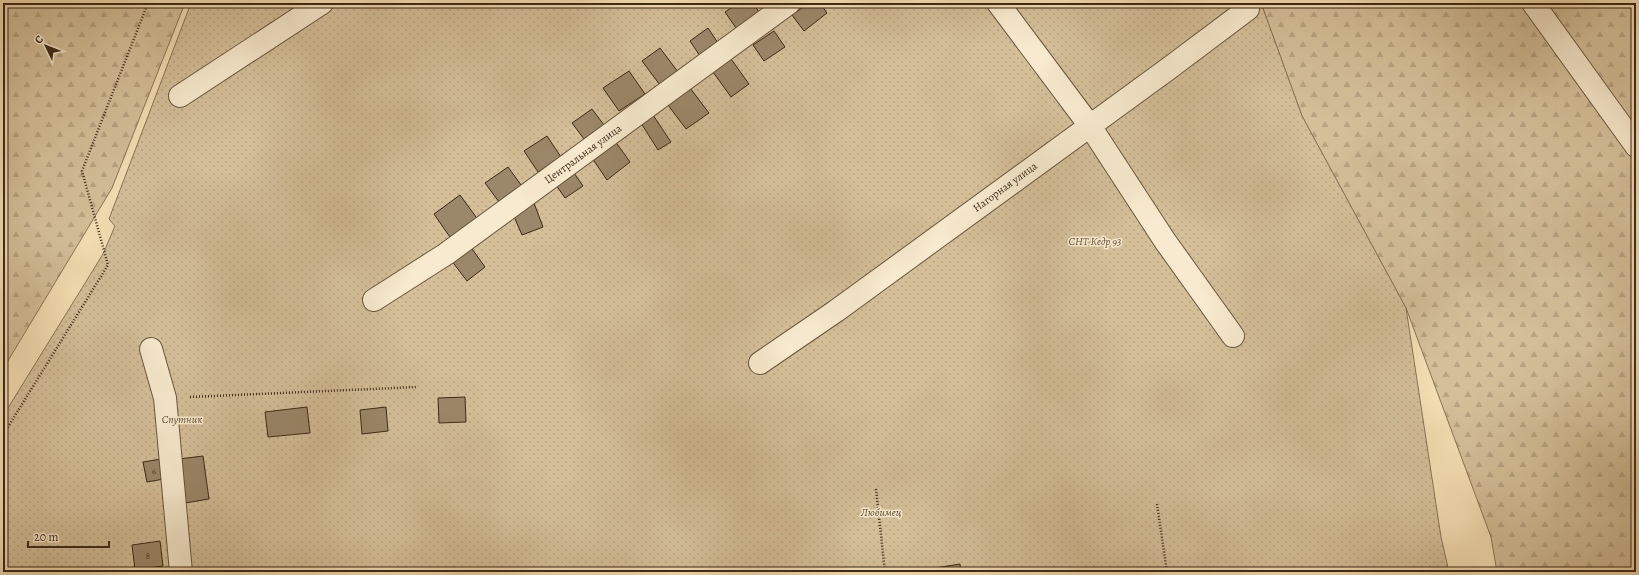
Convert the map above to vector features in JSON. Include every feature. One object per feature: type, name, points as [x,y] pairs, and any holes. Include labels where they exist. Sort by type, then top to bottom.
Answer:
[{"type":"street","points":[[180,96],[322,3]]},
{"type":"street","name":"Центральная улица","points":[[374,300],[446,254],[789,3]]},
{"type":"street","points":[[998,3],[1090,126],[1165,241],[1234,336]]},
{"type":"street","points":[[1533,3],[1636,146]]},
{"type":"street","name":"Нагорная улица","points":[[760,363],[836,311],[1248,9]]},
{"type":"street","points":[[151,349],[165,398],[181,572]]},
{"type":"path","points":[[3,435],[108,265],[82,170],[148,3]]},
{"type":"path","points":[[165,398],[417,387]]},
{"type":"path","points":[[876,490],[885,572]]},
{"type":"path","points":[[1157,504],[1167,572]]},
{"type":"green space","points":[[3,3],[185,3],[112,188],[3,369]]},
{"type":"green space","name":"СНТ Кедр 93","points":[[191,3],[1261,3],[1302,116],[1406,308],[1441,537],[1449,572],[3,572],[3,416],[103,254],[115,226],[109,219]]},
{"type":"green space","points":[[1261,3],[1636,3],[1636,572],[1497,572],[1491,537],[1406,308],[1302,116]]},
{"type":"building","points":[[738,3],[753,3],[759,12],[736,28],[725,12]]},
{"type":"building","points":[[809,3],[820,3],[827,13],[804,31],[792,15]]},
{"type":"building","points":[[708,28],[718,43],[700,56],[690,41]]},
{"type":"building","points":[[774,31],[785,47],[764,61],[753,45]]},
{"type":"building","points":[[660,48],[678,72],[660,85],[642,61]]},
{"type":"building","points":[[731,59],[749,84],[731,97],[713,72]]},
{"type":"building","points":[[629,71],[645,94],[619,111],[603,88]]},
{"type":"building","points":[[690,88],[709,113],[686,129],[668,105]]},
{"type":"building","points":[[592,109],[604,125],[584,139],[572,123]]},
{"type":"building","points":[[653,115],[671,142],[658,150],[641,123]]},
{"type":"building","points":[[547,136],[561,157],[538,172],[524,151]]},
{"type":"building","points":[[615,141],[630,162],[607,180],[592,158]]},
{"type":"building","points":[[508,167],[524,189],[502,206],[485,183]]},
{"type":"building","points":[[574,173],[583,186],[565,198],[556,185]]},
{"type":"building","points":[[460,195],[479,221],[452,240],[434,214]]},
{"type":"building","points":[[534,203],[543,227],[522,235],[512,212]]},
{"type":"building","points":[[470,246],[485,267],[467,281],[451,260]]},
{"type":"building","points":[[465,397],[466,422],[439,423],[438,398]]},
{"type":"building","points":[[307,407],[310,433],[268,437],[265,412]]},
{"type":"building","points":[[386,407],[388,431],[362,434],[360,410]]},
{"type":"building","points":[[203,456],[209,499],[185,503],[179,459]]},
{"type":"building","points":[[161,459],[164,479],[147,482],[143,462]]},
{"type":"building","points":[[160,541],[163,566],[135,570],[132,545]]},
{"type":"building","points":[[960,564],[961,572],[922,572],[922,570]]},
{"type":"park label","name":"Спутник","points":[[182,419]]},
{"type":"park label","name":"Любимец","points":[[881,512]]}]
